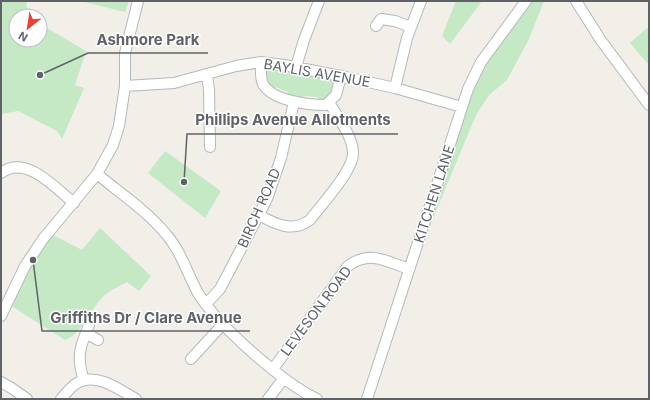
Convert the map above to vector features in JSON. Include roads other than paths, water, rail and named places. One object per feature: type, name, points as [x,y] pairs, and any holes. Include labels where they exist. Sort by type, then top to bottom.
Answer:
[{"type":"street","points":[[1,316],[25,266],[43,239],[97,174],[113,145],[119,126],[125,86],[125,53],[138,1]]},
{"type":"street","points":[[296,67],[304,40],[319,1]]},
{"type":"street","points":[[395,88],[411,27],[421,1]]},
{"type":"street","name":"KITCHEN LANE","points":[[367,399],[462,106],[477,69],[526,1]]},
{"type":"street","points":[[576,1],[600,39],[649,105]]},
{"type":"street","points":[[376,26],[381,19],[395,21],[411,27]]},
{"type":"street","points":[[261,62],[261,78],[266,88],[294,102],[326,105],[337,93],[341,76]]},
{"type":"street","name":"BAYLIS AVENUE","points":[[125,86],[174,83],[236,66],[261,62],[341,76],[395,88],[462,106]]},
{"type":"street","points":[[207,75],[209,90],[210,147]]},
{"type":"street","name":"BIRCH ROAD","points":[[206,304],[220,289],[269,193],[281,158],[294,102]]},
{"type":"street","points":[[259,215],[279,226],[298,227],[305,224],[350,166],[353,152],[352,144],[329,102]]},
{"type":"street","points":[[1,173],[13,167],[25,168],[38,174],[74,203]]},
{"type":"street","points":[[97,174],[166,233],[179,253],[191,280],[206,304],[223,324],[299,390],[317,399]]},
{"type":"street","name":"LEVESON ROAD","points":[[273,369],[348,266],[360,258],[370,257],[409,269]]},
{"type":"street","points":[[189,361],[223,324]]},
{"type":"street","points":[[84,380],[80,364],[80,347],[87,329],[98,340]]},
{"type":"street","points":[[268,399],[284,378]]},
{"type":"street","points":[[61,399],[73,386],[84,380],[96,380],[102,382],[136,399]]},
{"type":"street","points":[[1,382],[27,399]]},
{"type":"place","name":"Ashmore Park","points":[[40,75]]},
{"type":"place","name":"Phillips Avenue Allotments","points":[[184,182]]},
{"type":"place","name":"Griffiths Dr / Clare Avenue","points":[[33,260]]}]
